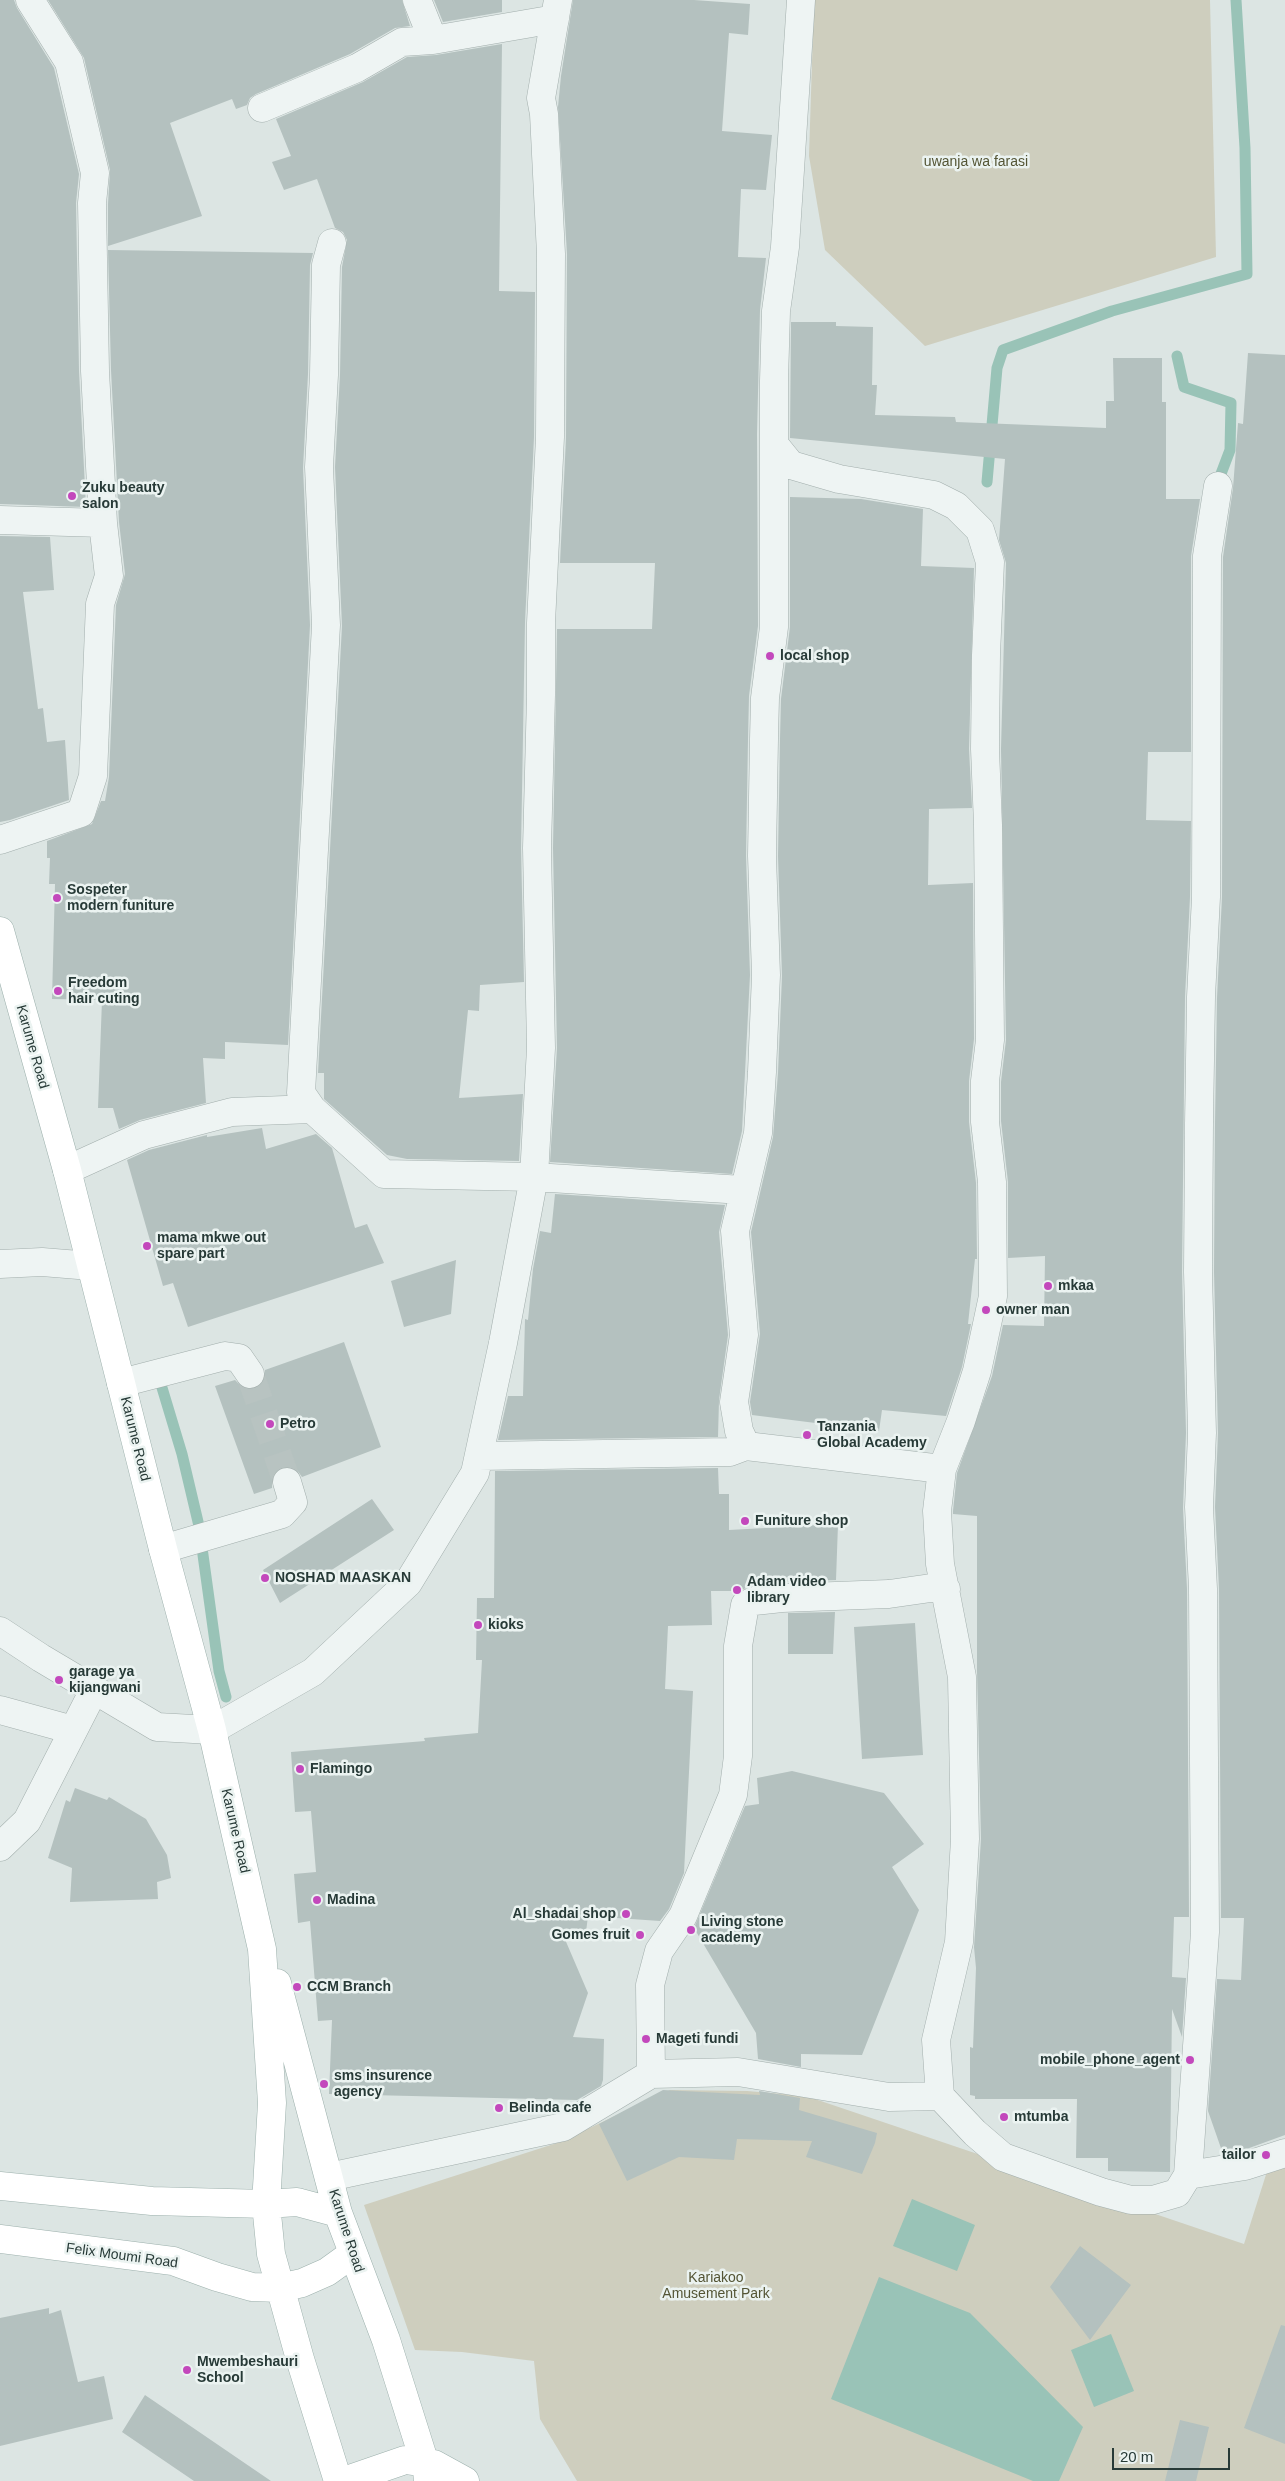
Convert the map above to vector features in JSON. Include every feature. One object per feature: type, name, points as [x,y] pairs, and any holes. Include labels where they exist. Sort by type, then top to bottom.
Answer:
[{"type":"main road","name":"Karume Road","points":[[0,931],[6,979],[66,1170],[121,1383],[176,1545],[212,1730],[262,1949],[272,2103],[266,2204],[271,2254],[338,2481]]},
{"type":"main road","name":"Karume Road","points":[[262,1949],[276,1980],[338,2213],[386,2340],[426,2471]]},
{"type":"main road","points":[[0,2186],[152,2201],[266,2204],[297,2202],[338,2213]]},
{"type":"main road","name":"Felix Moumi Road","points":[[0,2239],[173,2261],[252,2287],[280,2288],[302,2283],[327,2272],[352,2254]]},
{"type":"main road","points":[[344,2481],[405,2460],[426,2471],[454,2473],[465,2481]]},
{"type":"street","points":[[0,840],[81,814],[93,776],[100,604],[109,576],[103,523],[95,371],[92,203],[95,173],[70,62],[30,0]]},
{"type":"street","points":[[417,0],[433,40]]},
{"type":"street","points":[[746,1446],[739,1431],[734,1402],[744,1335],[735,1230],[758,1133],[766,975],[762,856],[765,698],[774,627],[776,311],[784,247],[802,0]]},
{"type":"street","points":[[0,1631],[157,1727],[212,1730],[313,1672],[408,1582],[475,1473],[504,1343],[534,1177],[541,1048],[537,848],[541,695],[540,623],[550,437],[551,254],[544,114],[541,98],[556,9],[433,40],[402,42],[357,68],[262,108]]},
{"type":"street","points":[[332,243],[326,265],[324,375],[319,467],[326,625],[301,1093],[312,1109],[384,1174],[534,1177],[743,1190]]},
{"type":"street","points":[[774,444],[791,465],[839,480],[934,495],[956,506],[980,530],[990,562],[986,654],[985,757],[988,825],[990,1040],[985,1089],[985,1122],[992,1182],[993,1296],[976,1371],[961,1421],[942,1469],[937,1511],[940,1564],[962,1677],[965,1840],[959,1942],[936,2040],[940,2096],[976,2133],[1003,2157],[1101,2192],[1131,2200],[1153,2200],[1177,2193],[1188,2175],[1205,1932],[1203,1588],[1199,1506],[1202,1433],[1198,1272],[1201,997],[1206,888],[1207,556],[1218,486]]},
{"type":"street","points":[[0,520],[103,523]]},
{"type":"street","points":[[66,1170],[144,1135],[232,1112],[312,1109]]},
{"type":"street","points":[[20,1263],[91,1266]]},
{"type":"street","points":[[121,1383],[225,1356],[239,1358],[250,1374]]},
{"type":"street","points":[[479,1456],[730,1452],[746,1446],[942,1469]]},
{"type":"street","points":[[176,1545],[282,1514],[293,1502],[287,1482]]},
{"type":"street","points":[[651,2074],[650,1984],[659,1951],[683,1916],[732,1796],[738,1756],[738,1646],[745,1605],[754,1601],[782,1598],[889,1594],[931,1588],[946,1589]]},
{"type":"street","points":[[0,1847],[27,1821],[94,1690]]},
{"type":"street","points":[[0,1710],[74,1730]]},
{"type":"street","points":[[329,2177],[563,2127],[651,2074],[738,2072],[889,2097],[940,2096]]},
{"type":"street","points":[[1188,2175],[1245,2166],[1285,2153]]},
{"type":"green space","name":"uwanja wa farasi","points":[[814,0],[1210,0],[1216,257],[925,346],[825,250],[809,156]]},
{"type":"green space","name":"Kariakoo Amusement Park","points":[[670,2090],[747,2091],[806,2096],[1244,2244],[1270,2162],[1285,2163],[1285,2481],[577,2481],[540,2419],[534,2361],[462,2352],[415,2350],[364,2205],[560,2142]]},
{"type":"shaded area","points":[[912,2199],[975,2225],[957,2271],[893,2246]]},
{"type":"shaded area","points":[[879,2277],[970,2313],[1083,2427],[1059,2481],[1033,2481],[831,2399]]},
{"type":"shaded area","points":[[1111,2334],[1134,2391],[1094,2407],[1071,2350]]},
{"type":"building","points":[[0,0],[14,0],[54,68],[79,174],[76,203],[79,371],[86,507],[0,504]]},
{"type":"building","points":[[48,0],[402,0],[410,26],[395,28],[350,54],[256,94],[250,98],[247,105],[236,109],[232,99],[170,123],[202,216],[108,246],[110,170],[84,58]]},
{"type":"building","points":[[434,0],[502,0],[502,12],[443,22]]},
{"type":"building","points":[[573,0],[694,0],[750,4],[748,35],[729,33],[722,131],[772,135],[766,190],[741,189],[738,257],[766,258],[760,310],[757,434],[758,626],[749,696],[748,739],[746,856],[750,975],[742,1131],[732,1174],[550,1162],[557,1048],[553,848],[557,629],[652,629],[655,563],[560,563],[566,438],[567,254],[558,107]]},
{"type":"building","points":[[502,44],[499,291],[535,292],[534,437],[525,622],[521,848],[524,982],[480,985],[479,1011],[468,1010],[459,1098],[523,1094],[519,1161],[407,1159],[387,1155],[324,1099],[324,1073],[318,1073],[342,626],[335,467],[340,375],[342,267],[347,240],[343,232],[335,228],[317,179],[284,190],[272,162],[291,156],[276,119],[363,82],[407,57],[436,55]]},
{"type":"building","points":[[108,250],[313,253],[310,265],[308,374],[303,468],[310,625],[288,1045],[225,1042],[225,1059],[203,1058],[206,1103],[140,1120],[119,1129],[113,1108],[98,1108],[102,1000],[52,999],[55,884],[49,884],[50,858],[47,858],[47,841],[92,824],[101,801],[105,801],[109,777],[116,605],[125,574],[119,522],[111,370]]},
{"type":"building","points":[[791,322],[836,322],[836,326],[873,327],[872,385],[877,385],[875,415],[955,417],[956,422],[1106,428],[1106,401],[1114,401],[1113,358],[1162,358],[1162,402],[1166,402],[1166,499],[1200,499],[1191,556],[1191,752],[1148,752],[1146,820],[1191,821],[1190,897],[1185,997],[1182,1272],[1186,1433],[1183,1508],[1187,1589],[1189,1917],[1174,1917],[1172,1977],[1186,1978],[1182,2037],[1172,2009],[1170,2172],[1108,2171],[1108,2158],[1076,2158],[1077,2099],[975,2099],[975,2096],[970,2095],[970,2047],[973,2048],[976,1968],[974,1947],[981,1839],[977,1671],[977,1516],[953,1514],[953,1511],[957,1473],[992,1376],[1003,1325],[1044,1326],[1045,1256],[1008,1258],[1008,1182],[1001,1121],[1001,1082],[1006,1040],[1001,749],[1006,563],[999,540],[1005,459],[790,438]]},
{"type":"building","points":[[1248,353],[1285,355],[1285,2135],[1241,2151],[1223,2154],[1208,2111],[1217,1979],[1241,1980],[1244,1918],[1221,1918],[1219,1589],[1215,1507],[1218,1433],[1214,1272],[1215,1124],[1217,998],[1222,897],[1223,557],[1233,488],[1238,423],[1243,424]]},
{"type":"building","points":[[790,497],[861,499],[923,509],[921,566],[974,568],[969,749],[972,808],[929,809],[928,885],[973,883],[974,1039],[969,1081],[969,1122],[976,1183],[977,1259],[975,1259],[968,1324],[971,1324],[962,1367],[946,1416],[882,1410],[879,1431],[752,1415],[750,1402],[760,1334],[751,1232],[773,1137],[778,1073],[782,976],[778,856],[780,739],[781,699],[790,627]]},
{"type":"building","points":[[0,536],[50,537],[54,590],[23,592],[38,709],[43,708],[47,742],[65,740],[69,800],[0,822]]},
{"type":"building","points":[[262,1128],[266,1149],[316,1134],[332,1148],[355,1228],[367,1224],[384,1263],[188,1327],[173,1283],[163,1286],[127,1160],[149,1150],[207,1135],[207,1137]]},
{"type":"building","points":[[555,1194],[725,1205],[719,1232],[728,1335],[719,1400],[718,1437],[498,1440],[508,1396],[523,1396],[525,1319],[528,1320],[533,1269],[540,1231],[551,1233]]},
{"type":"building","points":[[456,1260],[451,1314],[404,1327],[391,1281]]},
{"type":"building","points":[[344,1342],[381,1447],[302,1477],[297,1470],[291,1467],[282,1467],[275,1472],[272,1478],[272,1488],[254,1494],[215,1386],[235,1380],[243,1388],[252,1389],[259,1387],[264,1381],[265,1370]]},
{"type":"building","points":[[718,1468],[719,1494],[729,1494],[729,1530],[838,1524],[836,1580],[780,1582],[752,1586],[738,1591],[711,1591],[712,1625],[668,1626],[665,1689],[693,1691],[684,1873],[669,1909],[660,1921],[588,1916],[586,1932],[561,1930],[588,1993],[573,2037],[604,2039],[603,2080],[601,2086],[577,2100],[329,2094],[332,2020],[318,2021],[310,1921],[298,1923],[294,1874],[316,1872],[311,1811],[295,1812],[291,1752],[425,1741],[424,1738],[478,1733],[482,1660],[476,1660],[477,1598],[494,1598],[495,1471]]},
{"type":"building","points":[[372,1499],[394,1530],[280,1603],[263,1570]]},
{"type":"building","points":[[835,1612],[833,1654],[788,1654],[788,1613]]},
{"type":"building","points":[[915,1623],[923,1755],[862,1759],[854,1627]]},
{"type":"building","points":[[792,1771],[884,1793],[924,1844],[892,1867],[919,1910],[862,2055],[801,2054],[801,2067],[758,2059],[756,2033],[694,1928],[745,1806],[759,1804],[757,1778]]},
{"type":"building","points":[[75,1788],[107,1800],[109,1797],[146,1819],[167,1855],[171,1878],[157,1882],[158,1899],[70,1902],[72,1868],[48,1858],[66,1800],[70,1802]]},
{"type":"building","points":[[663,2090],[760,2095],[759,2091],[800,2098],[799,2110],[877,2133],[875,2143],[862,2174],[806,2157],[812,2141],[737,2139],[734,2160],[679,2157],[627,2181],[599,2124]]},
{"type":"building","points":[[1080,2246],[1131,2285],[1090,2340],[1050,2287]]},
{"type":"building","points":[[49,2308],[49,2314],[61,2310],[78,2382],[104,2376],[113,2419],[0,2446],[0,2318]]},
{"type":"building","points":[[1281,2325],[1285,2326],[1285,2444],[1244,2428]]},
{"type":"building","points":[[145,2395],[271,2481],[194,2481],[122,2432]]},
{"type":"building","points":[[1180,2420],[1209,2427],[1196,2481],[1165,2481]]},
{"type":"waterway","points":[[987,482],[997,368],[1003,350],[1112,311],[1247,274],[1245,148],[1236,0]]},
{"type":"waterway","points":[[1177,356],[1184,387],[1231,403],[1230,450],[1216,487]]},
{"type":"waterway","points":[[160,1381],[182,1454],[199,1526],[219,1671],[226,1697]]},
{"type":"tunnel","points":[[250,1374],[287,1482]]},
{"type":"place","name":"Zuku beauty salon","points":[[72,496]]},
{"type":"place","name":"local shop","points":[[770,656]]},
{"type":"place","name":"Sospeter modern funiture","points":[[57,898]]},
{"type":"place","name":"Freedom hair cuting","points":[[58,991]]},
{"type":"place","name":"mama mkwe out spare part","points":[[147,1246]]},
{"type":"place","name":"mkaa","points":[[1048,1286]]},
{"type":"place","name":"owner man","points":[[986,1310]]},
{"type":"place","name":"Petro","points":[[270,1424]]},
{"type":"place","name":"Tanzania Global Academy","points":[[807,1435]]},
{"type":"place","name":"Funiture shop","points":[[745,1521]]},
{"type":"place","name":"NOSHAD MAASKAN","points":[[265,1578]]},
{"type":"place","name":"Adam video library","points":[[737,1590]]},
{"type":"place","name":"kioks","points":[[478,1625]]},
{"type":"place","name":"garage ya kijangwani","points":[[59,1680]]},
{"type":"place","name":"Flamingo","points":[[300,1769]]},
{"type":"place","name":"Madina","points":[[317,1900]]},
{"type":"place","name":"Al_shadai shop","points":[[626,1914]]},
{"type":"place","name":"Living stone academy","points":[[691,1930]]},
{"type":"place","name":"Gomes fruit","points":[[640,1935]]},
{"type":"place","name":"CCM Branch","points":[[297,1987]]},
{"type":"place","name":"Mageti fundi","points":[[646,2039]]},
{"type":"place","name":"mobile_phone_agent","points":[[1190,2060]]},
{"type":"place","name":"sms insurence agency","points":[[324,2084]]},
{"type":"place","name":"Belinda cafe","points":[[499,2108]]},
{"type":"place","name":"mtumba","points":[[1004,2117]]},
{"type":"place","name":"tailor","points":[[1266,2155]]},
{"type":"place","name":"Mwembeshauri School","points":[[187,2370]]}]
